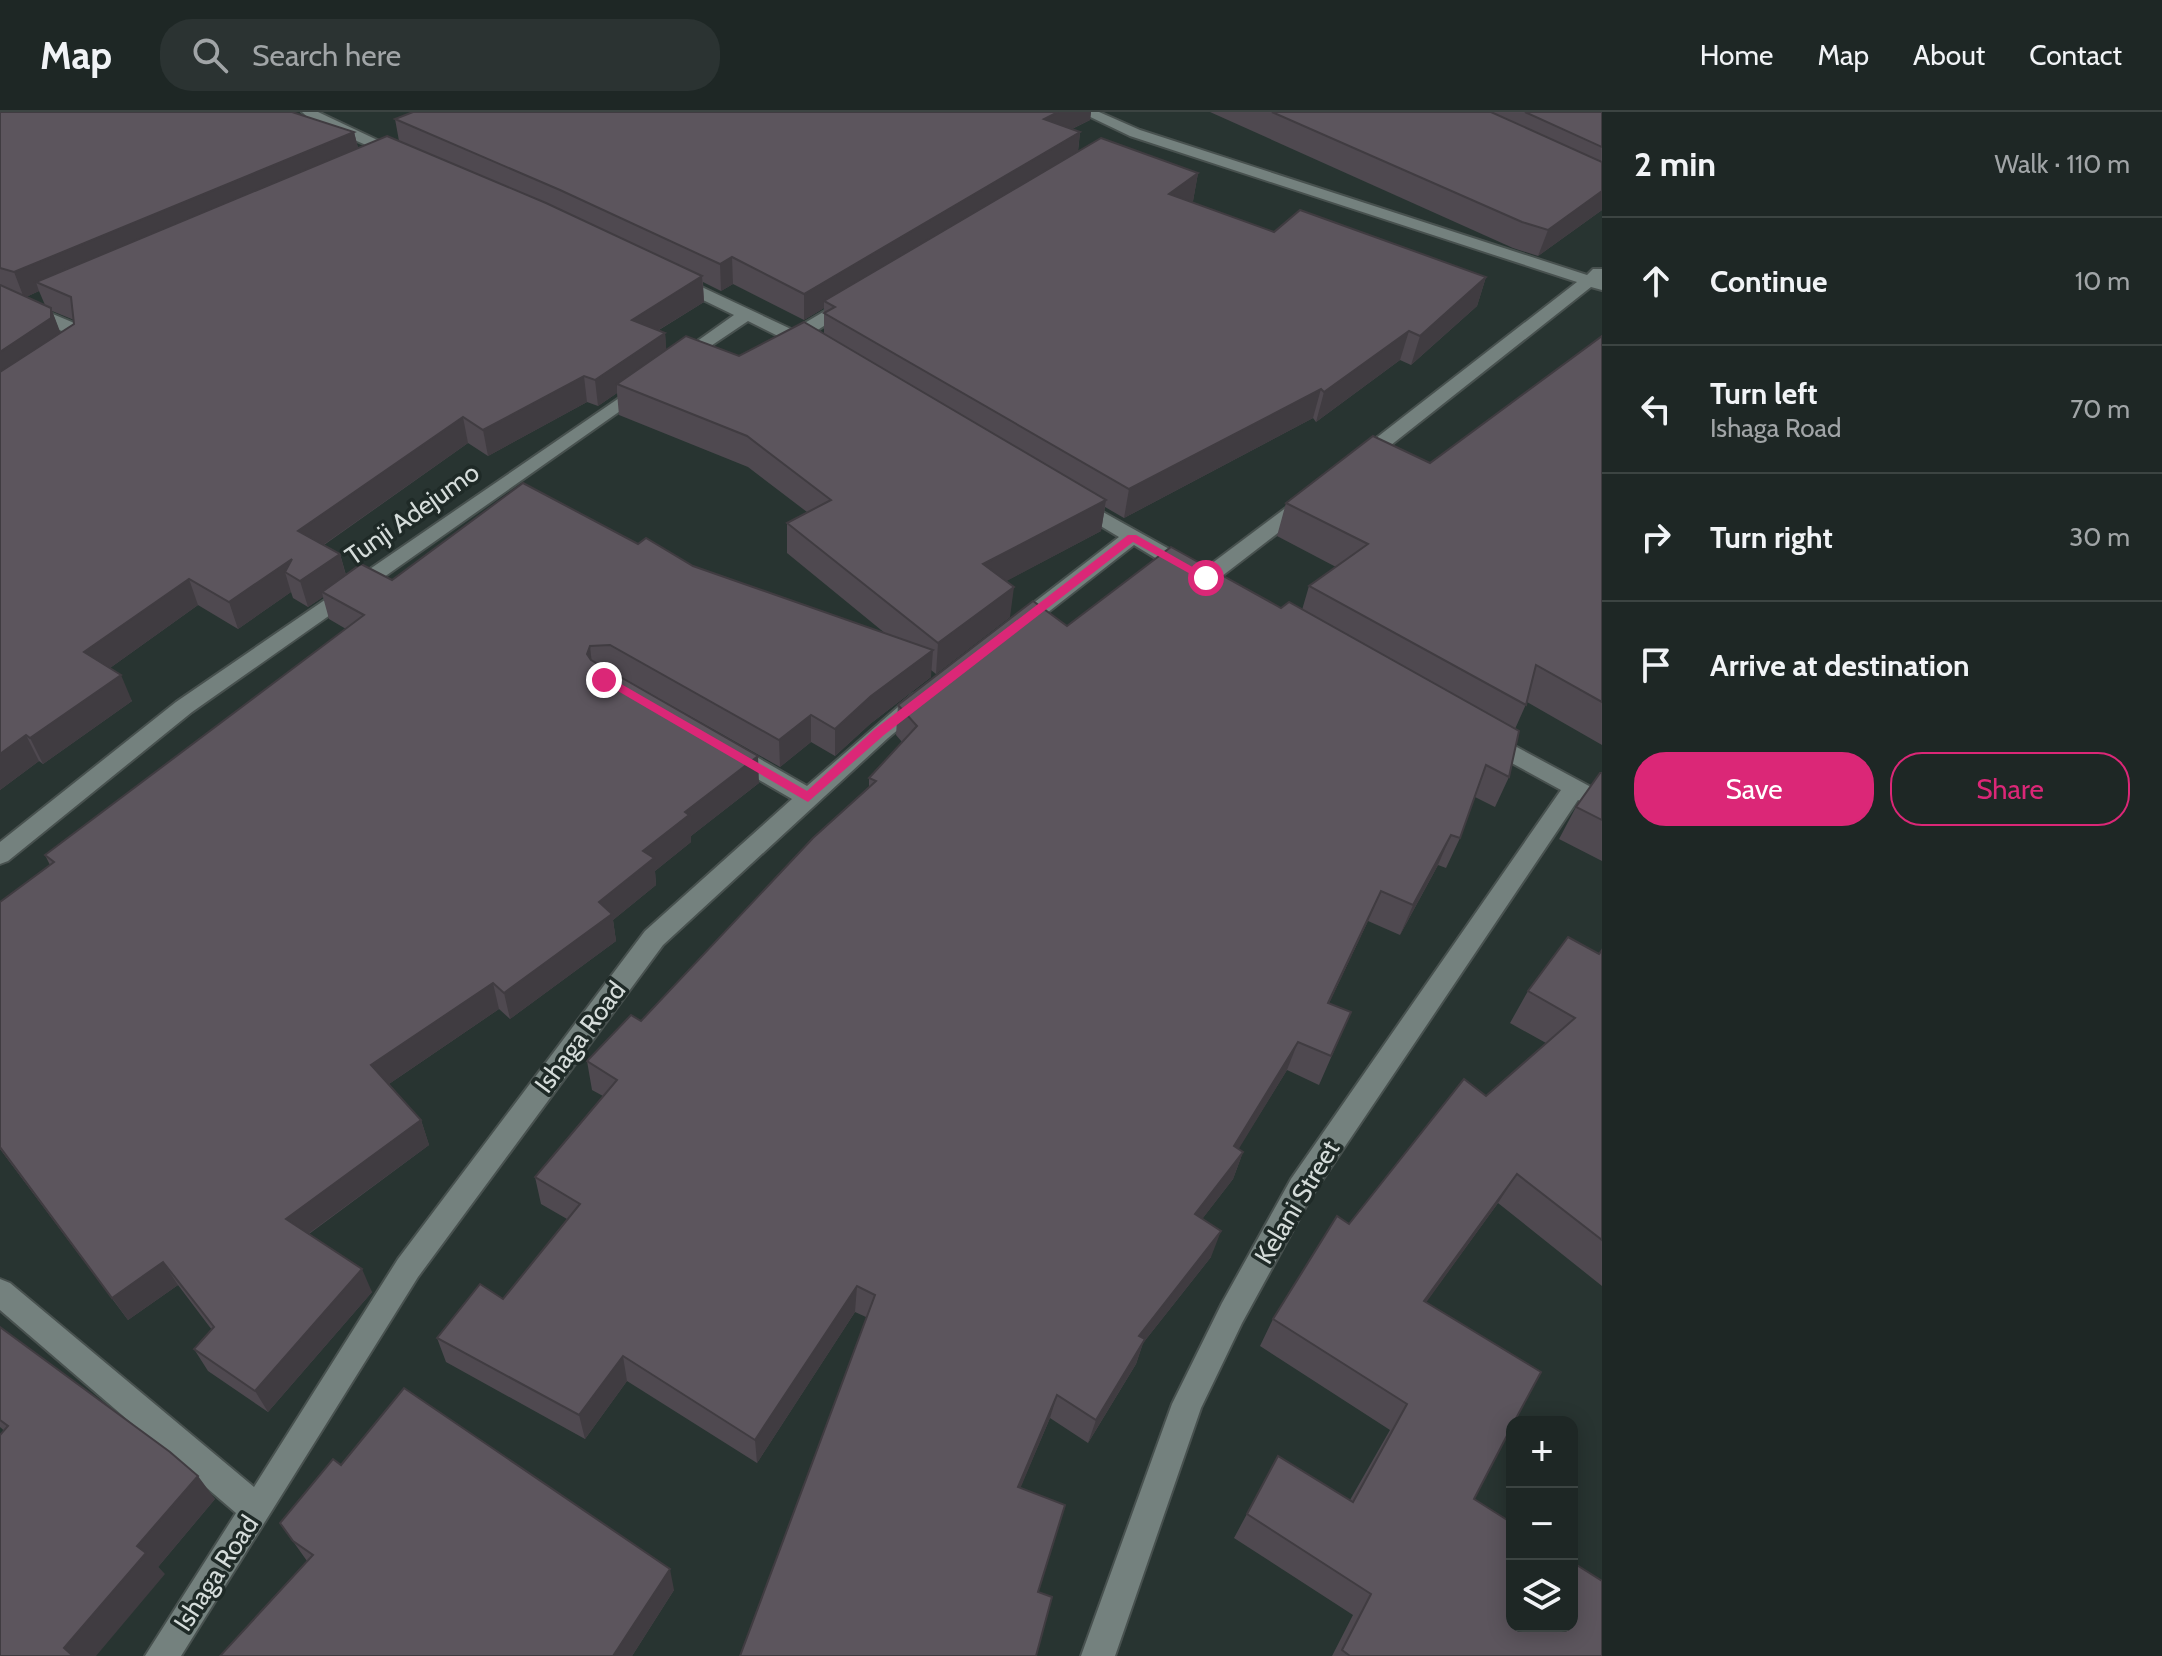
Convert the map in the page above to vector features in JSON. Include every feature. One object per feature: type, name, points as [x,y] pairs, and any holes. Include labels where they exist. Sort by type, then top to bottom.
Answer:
[{"type":"street","points":[[309,112],[318,119],[419,163]]},
{"type":"street","points":[[1087,112],[1128,137],[1598,279]]},
{"type":"street","points":[[363,163],[392,151]]},
{"type":"street","points":[[651,268],[796,336],[836,360]]},
{"type":"street","points":[[1343,473],[1598,279]]},
{"type":"street","points":[[796,336],[863,295]]},
{"type":"street","points":[[0,297],[33,304],[73,329],[73,347],[49,366]]},
{"type":"street","name":"Tunji Adejumo","points":[[0,855],[184,707],[747,314]]},
{"type":"street","points":[[1065,497],[1213,582],[1318,492]]},
{"type":"street","points":[[993,644],[1132,537]]},
{"type":"street","name":"Ishaga Road","points":[[162,1656],[408,1268],[654,938],[880,732],[943,683]]},
{"type":"street","points":[[1465,726],[1602,803]]},
{"type":"street","points":[[713,743],[808,797]]},
{"type":"street","name":"Kelani Street","points":[[1098,1656],[1187,1404],[1240,1299],[1301,1188],[1574,789]]},
{"type":"street","points":[[0,1292],[257,1510]]},
{"type":"building","points":[[0,112],[292,112],[354,132],[14,272],[0,268]]},
{"type":"building","points":[[413,112],[1058,112],[1044,119],[1080,132],[804,294],[732,257],[720,264],[395,119]]},
{"type":"building","points":[[1272,112],[1491,112],[1602,162],[1602,191],[1548,230],[1522,222]]},
{"type":"building","points":[[1525,112],[1602,112],[1602,147]]},
{"type":"building","points":[[387,136],[546,203],[702,276],[632,320],[665,333],[595,380],[584,376],[483,430],[463,417],[298,531],[340,554],[300,581],[285,572],[292,559],[229,602],[189,579],[84,652],[121,675],[30,738],[26,735],[0,754],[0,372],[74,324],[71,297],[36,282]]},
{"type":"building","points":[[1101,138],[1198,173],[1169,194],[1274,232],[1300,210],[1486,277],[1420,336],[1409,331],[1324,392],[1321,389],[1129,489],[824,313],[835,307],[824,301]]},
{"type":"building","points":[[0,285],[51,308],[51,318],[0,352]]},
{"type":"building","points":[[804,322],[1106,500],[983,564],[1014,587],[938,643],[787,523],[831,500],[747,436],[617,384],[686,336],[739,356]]},
{"type":"building","points":[[1602,336],[1602,702],[1536,665],[1526,705],[1309,586],[1368,544],[1286,503],[1373,436],[1430,463]]},
{"type":"building","points":[[523,483],[638,544],[646,538],[693,566],[933,650],[871,696],[835,729],[811,715],[779,740],[610,645],[590,646],[587,654],[591,660],[758,756],[685,812],[689,815],[643,851],[654,858],[599,902],[612,914],[504,993],[493,983],[371,1065],[421,1120],[286,1219],[362,1269],[255,1391],[194,1349],[214,1327],[163,1262],[112,1298],[0,1147],[0,902],[54,862],[45,855],[364,615],[322,592],[361,564],[392,580]]},
{"type":"building","points":[[1171,547],[1281,608],[1289,602],[1519,731],[1509,777],[1486,765],[1460,838],[1451,835],[1413,905],[1381,891],[1328,1003],[1351,1012],[1331,1056],[1298,1042],[1234,1146],[1243,1152],[1195,1214],[1221,1231],[1139,1336],[1145,1339],[1096,1420],[1057,1395],[1018,1487],[1065,1505],[1038,1592],[1052,1597],[1036,1656],[740,1656],[875,1295],[857,1286],[755,1440],[623,1356],[579,1415],[437,1338],[480,1284],[503,1299],[580,1204],[535,1177],[617,1080],[587,1061],[631,1015],[641,1021],[813,838],[876,781],[869,778],[917,726],[898,705],[1033,601],[1067,626]]},
{"type":"building","points":[[1602,773],[1602,820],[1576,807]]},
{"type":"building","points":[[1568,937],[1599,954],[1602,950],[1602,1240],[1517,1174],[1424,1301],[1541,1372],[1517,1416],[1506,1416],[1506,1438],[1474,1499],[1506,1519],[1506,1632],[1578,1632],[1578,1566],[1602,1581],[1602,1656],[1350,1656],[1342,1650],[1371,1594],[1247,1514],[1278,1456],[1353,1502],[1407,1404],[1273,1319],[1337,1216],[1349,1224],[1464,1079],[1486,1096],[1575,1018],[1528,991]]},
{"type":"building","points":[[0,1327],[198,1476],[137,1546],[146,1553],[64,1648],[73,1656],[0,1656],[0,1435],[8,1426],[0,1420]]},
{"type":"building","points":[[404,1388],[670,1569],[613,1656],[220,1656],[313,1555],[293,1541],[280,1523],[333,1459],[341,1465]]},
{"type":"route","points":[[604,680],[808,797],[880,732],[1132,537],[1206,578]]}]
